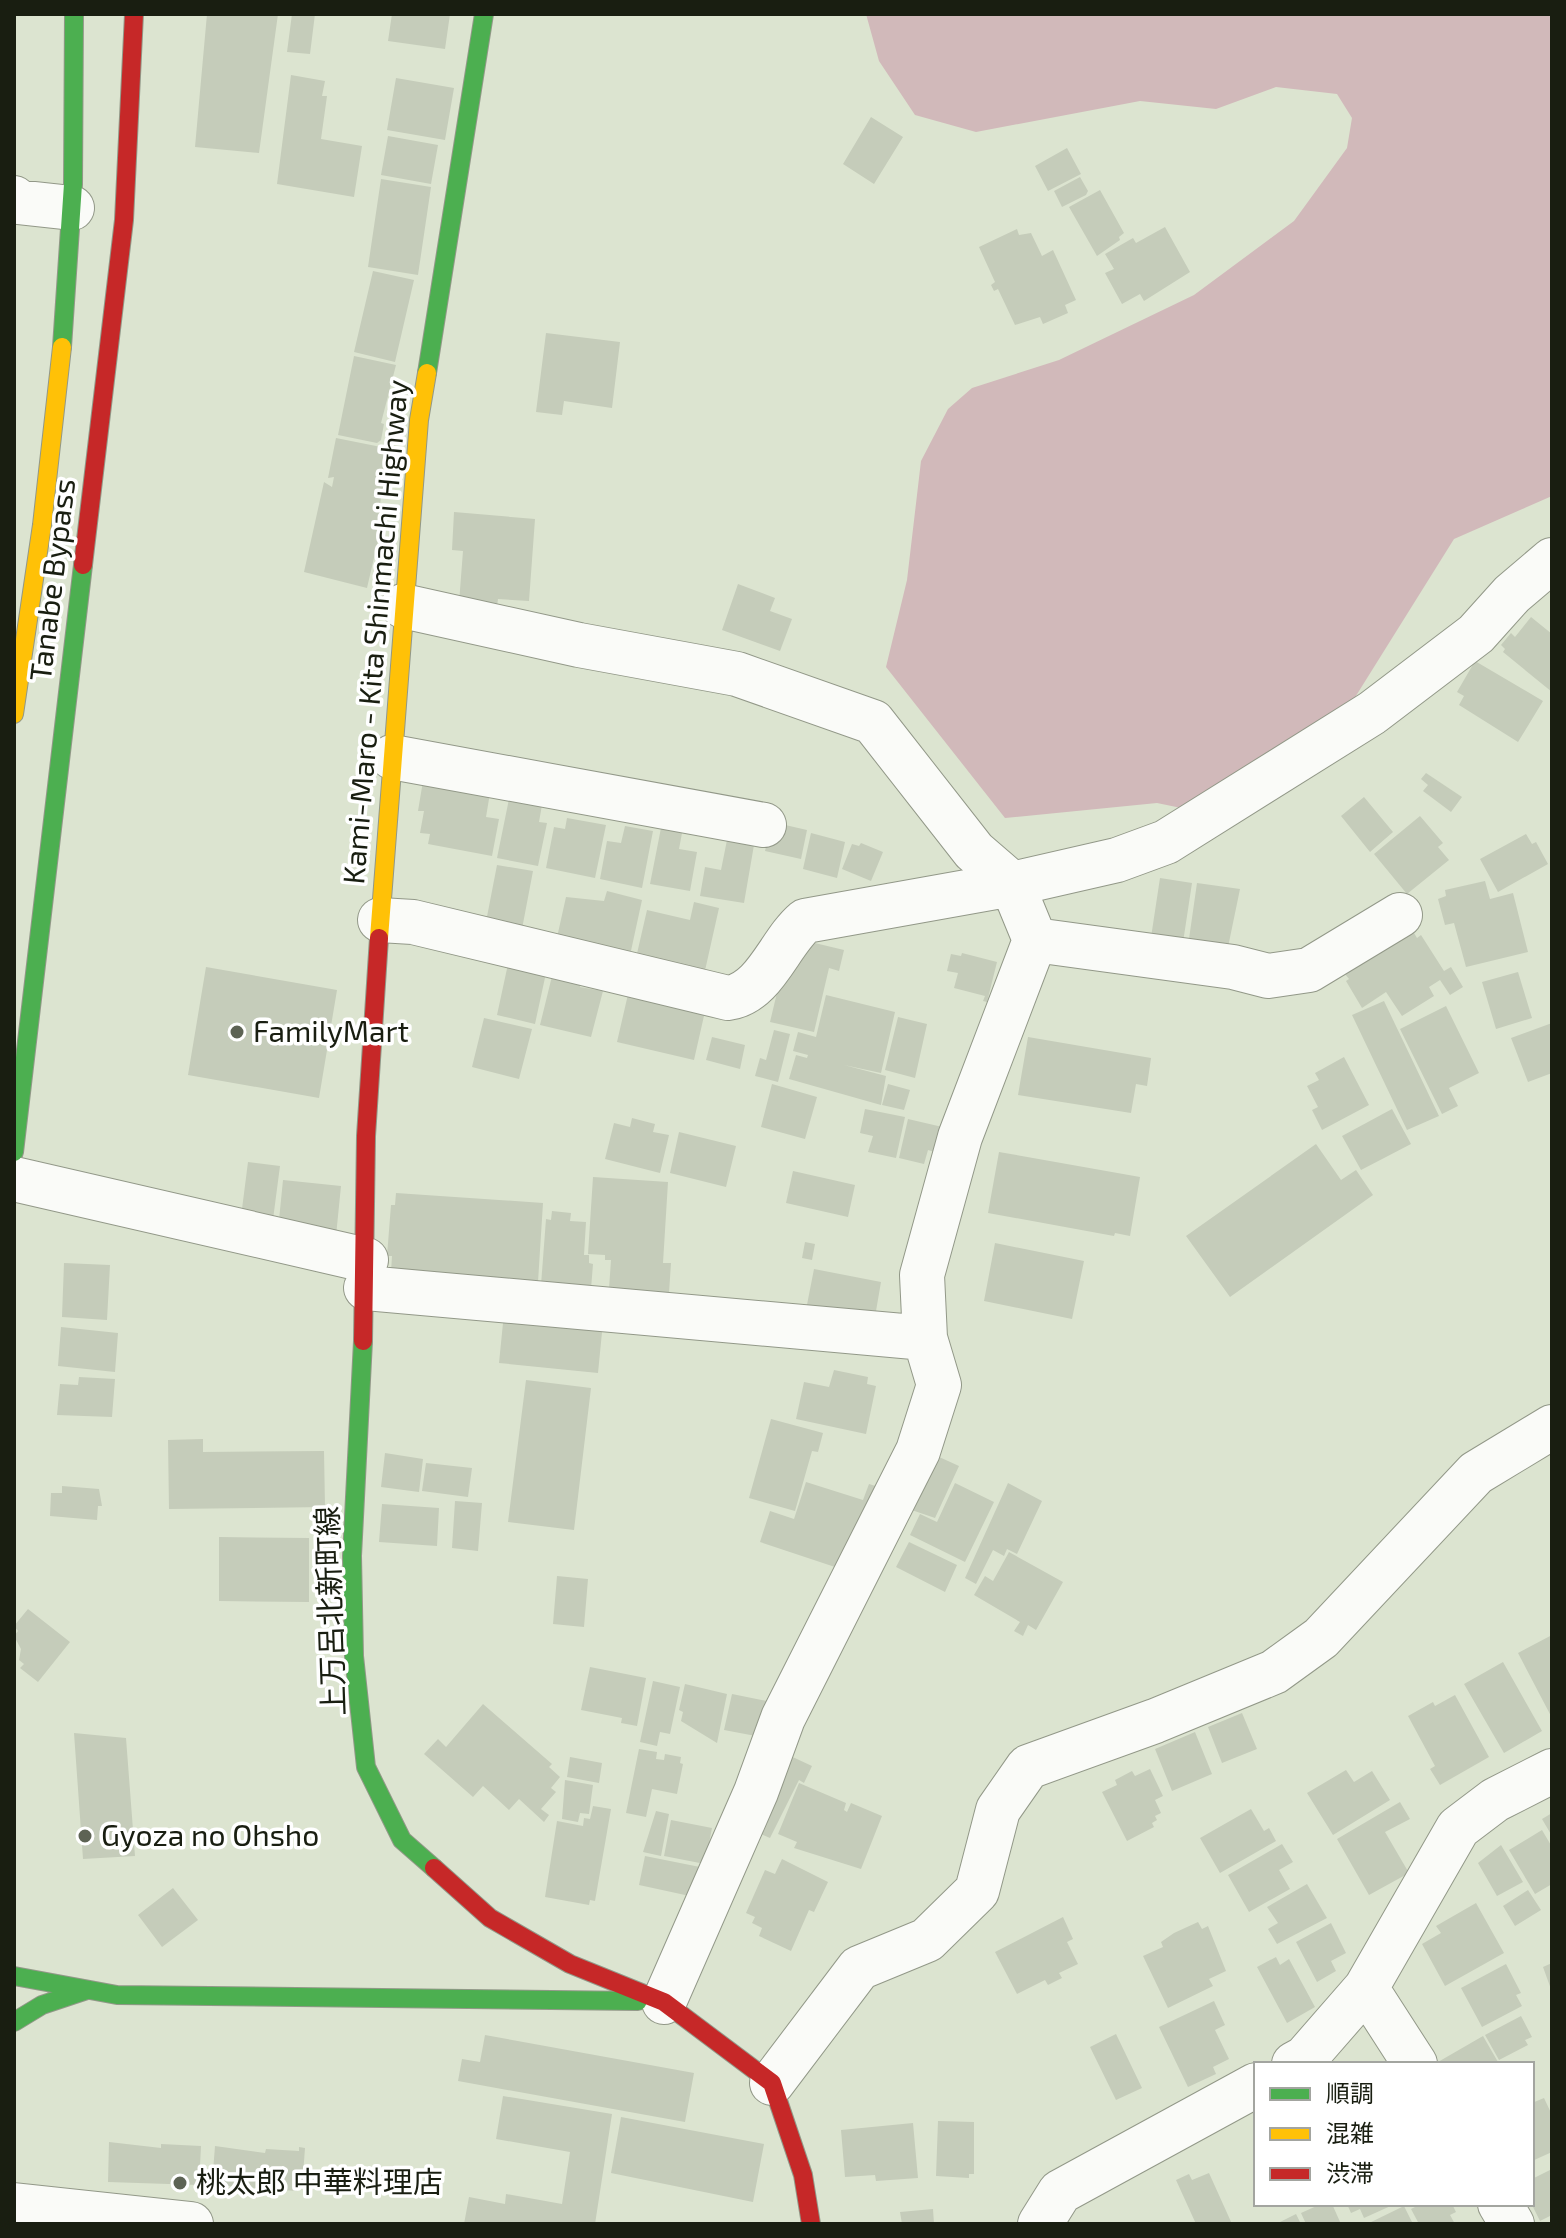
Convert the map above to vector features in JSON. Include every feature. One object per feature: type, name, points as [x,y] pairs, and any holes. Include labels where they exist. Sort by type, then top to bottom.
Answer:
[{"type":"main road","name":"Tanabe Bypass","points":[[14,714],[41,539],[72,208],[74,14]]},
{"type":"main road","name":"Tanabe Bypass","points":[[14,1152],[124,220],[134,14]]},
{"type":"main road","name":"Kami-Maro - Kita Shinmachi Highway","points":[[366,1274],[366,1136],[419,420],[484,14]]},
{"type":"main road","name":"上万呂北新町線","points":[[366,1274],[352,1556],[354,1656],[366,1767],[402,1840],[490,1918],[570,1964],[664,2002],[772,2083]]},
{"type":"main road","points":[[14,1976],[117,1995],[664,2002]]},
{"type":"main road","points":[[14,2022],[42,2005],[87,1990]]},
{"type":"main road","points":[[772,2083],[803,2175],[811,2224]]},
{"type":"street","points":[[14,198],[17,202],[72,208]]},
{"type":"street","points":[[380,920],[427,925],[728,998],[752,988],[793,931],[805,921],[1012,884],[1117,860],[1166,842],[1372,713],[1476,634],[1512,594],[1552,560]]},
{"type":"street","points":[[403,606],[579,645],[737,674],[873,722],[974,851],[1012,884],[1035,940],[960,1137],[922,1275],[925,1338],[939,1385],[918,1451],[783,1718],[756,1792],[664,2002]]},
{"type":"street","points":[[392,757],[764,825]]},
{"type":"street","points":[[1035,940],[1233,967],[1268,976],[1309,970],[1400,915]]},
{"type":"street","points":[[14,1179],[366,1274],[925,1338]]},
{"type":"street","points":[[772,2083],[859,1968],[927,1940],[977,1891],[998,1810],[1028,1767],[1155,1721],[1274,1672],[1321,1638],[1476,1473],[1552,1427]]},
{"type":"street","points":[[1298,2062],[1305,2058],[1366,1988],[1458,1828],[1495,1800],[1552,1771]]},
{"type":"street","points":[[1366,1988],[1414,2062]]},
{"type":"street","points":[[1040,2224],[1060,2192],[1254,2086]]},
{"type":"street","points":[[14,2205],[191,2224]]},
{"type":"street","points":[[1501,2206],[1512,2224]]},
{"type":"shaded area","points":[[866,14],[1552,14],[1552,496],[1454,539],[1354,699],[1220,816],[1157,803],[1005,818],[886,667],[907,580],[921,461],[948,409],[972,388],[1059,360],[1194,295],[1294,221],[1347,148],[1352,118],[1337,94],[1276,87],[1216,109],[1140,101],[976,132],[915,115],[879,61]]},
{"type":"building","points":[[207,14],[278,14],[259,153],[195,147]]},
{"type":"building","points":[[292,14],[315,14],[310,54],[287,52]]},
{"type":"building","points":[[392,14],[450,14],[445,49],[388,41]]},
{"type":"building","points":[[291,75],[325,81],[322,96],[327,96],[321,139],[362,146],[354,197],[277,184]]},
{"type":"building","points":[[396,78],[454,88],[445,140],[387,130]]},
{"type":"building","points":[[871,117],[903,137],[874,184],[843,164]]},
{"type":"building","points":[[388,136],[438,145],[431,184],[381,175]]},
{"type":"building","points":[[1067,148],[1081,174],[1048,191],[1035,166]]},
{"type":"building","points":[[1080,177],[1088,191],[1086,195],[1062,207],[1054,191]]},
{"type":"building","points":[[381,179],[431,187],[418,275],[368,267]]},
{"type":"building","points":[[1100,190],[1124,233],[1120,240],[1097,256],[1069,207]]},
{"type":"building","points":[[1165,227],[1190,272],[1144,301],[1140,294],[1122,304],[1105,273],[1114,269],[1105,254],[1133,238],[1136,243]]},
{"type":"building","points":[[1017,229],[1019,235],[1031,233],[1042,256],[1053,250],[1076,300],[1065,305],[1068,313],[1043,324],[1040,317],[1015,325],[998,289],[994,291],[991,285],[995,282],[979,247]]},
{"type":"building","points":[[373,271],[414,280],[395,362],[354,352]]},
{"type":"building","points":[[546,333],[620,342],[612,408],[564,401],[562,415],[536,412]]},
{"type":"building","points":[[354,356],[396,365],[381,423],[384,424],[381,440],[377,443],[338,435]]},
{"type":"building","points":[[336,438],[391,449],[381,497],[371,496],[381,498],[380,504],[386,506],[367,588],[304,572],[324,482],[332,487],[334,477],[328,478]]},
{"type":"building","points":[[454,512],[535,519],[529,601],[498,599],[497,606],[459,603],[463,551],[452,550]]},
{"type":"building","points":[[738,584],[775,598],[770,611],[792,619],[780,651],[722,630]]},
{"type":"building","points":[[1531,617],[1552,634],[1552,692],[1503,652],[1505,649],[1501,645],[1511,633],[1515,637]]},
{"type":"building","points":[[1475,661],[1543,701],[1518,742],[1459,705],[1464,696],[1457,692]]},
{"type":"building","points":[[1426,773],[1462,797],[1451,812],[1423,791],[1428,785],[1421,779]]},
{"type":"building","points":[[423,781],[490,793],[486,817],[499,819],[492,856],[428,844],[430,834],[420,833],[424,811],[418,811]]},
{"type":"building","points":[[1364,797],[1393,832],[1370,852],[1341,816]]},
{"type":"building","points":[[509,799],[542,805],[539,822],[547,823],[538,866],[497,858]]},
{"type":"building","points":[[1420,816],[1443,843],[1438,847],[1449,860],[1407,894],[1374,854]]},
{"type":"building","points":[[567,818],[606,825],[595,878],[546,868],[554,827],[565,829]]},
{"type":"building","points":[[772,822],[807,830],[801,859],[765,851]]},
{"type":"building","points":[[625,826],[653,831],[642,888],[600,879],[607,841],[621,843]]},
{"type":"building","points":[[661,828],[682,833],[679,849],[697,852],[690,891],[650,884]]},
{"type":"building","points":[[811,833],[845,842],[837,878],[803,869]]},
{"type":"building","points":[[1526,834],[1532,844],[1536,842],[1548,864],[1498,892],[1480,859]]},
{"type":"building","points":[[727,840],[754,845],[744,903],[700,896],[705,867],[721,870]]},
{"type":"building","points":[[861,843],[883,852],[871,881],[842,869],[852,844],[859,846]]},
{"type":"building","points":[[497,865],[533,871],[522,929],[485,927]]},
{"type":"building","points":[[1160,878],[1192,883],[1182,949],[1150,944]]},
{"type":"building","points":[[1485,881],[1490,899],[1513,893],[1528,952],[1466,967],[1454,923],[1445,925],[1438,899],[1446,896],[1445,890]]},
{"type":"building","points":[[1197,883],[1240,889],[1227,952],[1188,946]]},
{"type":"building","points":[[607,891],[642,900],[629,960],[556,942],[566,897],[604,901]]},
{"type":"building","points":[[694,902],[719,908],[704,975],[636,958],[647,910],[690,920]]},
{"type":"building","points":[[1411,928],[1417,938],[1421,935],[1444,971],[1451,967],[1463,987],[1450,995],[1440,980],[1429,987],[1434,996],[1402,1016],[1386,992],[1362,1008],[1345,974]]},
{"type":"building","points":[[798,939],[844,950],[839,971],[829,968],[814,1032],[770,1022],[786,955]]},
{"type":"building","points":[[962,953],[997,962],[987,1002],[983,1001],[985,996],[954,988],[958,973],[947,971],[951,954],[961,956]]},
{"type":"building","points":[[508,964],[546,973],[535,1024],[497,1015]]},
{"type":"building","points":[[206,967],[337,990],[319,1098],[188,1075]]},
{"type":"building","points":[[554,968],[583,975],[580,987],[603,991],[591,1037],[540,1025]]},
{"type":"building","points":[[1518,972],[1532,1018],[1496,1029],[1482,982]]},
{"type":"building","points":[[629,990],[665,999],[664,1005],[687,1011],[706,1007],[694,1060],[617,1042]]},
{"type":"building","points":[[826,995],[895,1012],[881,1073],[844,1065],[886,1076],[881,1105],[789,1079],[796,1055],[807,1058],[808,1055],[793,1051],[798,1032],[816,1037]]},
{"type":"building","points":[[1384,1001],[1439,1116],[1407,1130],[1352,1015]]},
{"type":"building","points":[[1446,1006],[1479,1073],[1449,1088],[1458,1106],[1442,1114],[1400,1029]]},
{"type":"building","points":[[898,1017],[927,1024],[915,1078],[885,1070]]},
{"type":"building","points":[[484,1018],[532,1029],[519,1079],[472,1067]]},
{"type":"building","points":[[1552,1023],[1552,1073],[1528,1082],[1511,1038]]},
{"type":"building","points":[[774,1030],[790,1034],[778,1082],[755,1076],[760,1058],[766,1060]]},
{"type":"building","points":[[712,1037],[745,1045],[740,1069],[706,1060]]},
{"type":"building","points":[[1028,1037],[1151,1058],[1147,1086],[1136,1084],[1131,1113],[1018,1095]]},
{"type":"building","points":[[1344,1057],[1369,1105],[1322,1130],[1312,1110],[1318,1107],[1307,1086],[1319,1080],[1315,1073]]},
{"type":"building","points":[[772,1084],[817,1097],[805,1139],[761,1127]]},
{"type":"building","points":[[888,1084],[910,1090],[904,1110],[882,1105]]},
{"type":"building","points":[[865,1109],[905,1117],[896,1158],[868,1152],[873,1136],[860,1133]]},
{"type":"building","points":[[1392,1109],[1411,1144],[1361,1170],[1342,1136]]},
{"type":"building","points":[[632,1118],[655,1124],[653,1132],[669,1135],[660,1173],[605,1159],[614,1123],[630,1127]]},
{"type":"building","points":[[908,1119],[951,1129],[938,1153],[928,1150],[924,1164],[899,1158]]},
{"type":"building","points":[[679,1132],[736,1146],[726,1187],[670,1173]]},
{"type":"building","points":[[1316,1144],[1341,1180],[1356,1170],[1373,1195],[1230,1297],[1186,1236]]},
{"type":"building","points":[[999,1152],[1140,1177],[1130,1236],[1115,1233],[1114,1236],[988,1213]]},
{"type":"building","points":[[248,1162],[280,1166],[272,1227],[248,1224],[250,1211],[242,1209]]},
{"type":"building","points":[[793,1171],[855,1185],[848,1217],[786,1203]]},
{"type":"building","points":[[593,1177],[668,1182],[663,1263],[671,1263],[669,1293],[609,1289],[611,1260],[605,1260],[605,1255],[588,1254]]},
{"type":"building","points":[[283,1180],[341,1186],[336,1236],[278,1230]]},
{"type":"building","points":[[396,1193],[543,1203],[538,1282],[391,1272],[392,1256],[387,1256],[391,1205],[395,1205]]},
{"type":"building","points":[[552,1211],[571,1213],[570,1221],[586,1222],[584,1255],[589,1255],[589,1263],[593,1264],[591,1289],[541,1285],[546,1219],[551,1220]]},
{"type":"building","points":[[805,1242],[815,1244],[812,1260],[802,1258]]},
{"type":"building","points":[[995,1243],[1084,1261],[1072,1319],[984,1301]]},
{"type":"building","points":[[64,1263],[110,1265],[107,1320],[62,1317]]},
{"type":"building","points":[[814,1269],[881,1282],[876,1311],[871,1310],[868,1327],[805,1315]]},
{"type":"building","points":[[504,1313],[603,1322],[598,1373],[499,1363]]},
{"type":"building","points":[[61,1327],[118,1333],[115,1372],[58,1366]]},
{"type":"building","points":[[834,1370],[868,1377],[867,1384],[876,1386],[866,1434],[796,1419],[804,1382],[829,1387]]},
{"type":"building","points":[[79,1377],[115,1379],[112,1417],[57,1415],[60,1384],[78,1385]]},
{"type":"building","points":[[526,1380],[591,1388],[574,1530],[508,1522]]},
{"type":"building","points":[[771,1419],[823,1433],[818,1452],[812,1451],[795,1511],[749,1498]]},
{"type":"building","points":[[203,1439],[203,1452],[324,1451],[325,1507],[169,1509],[168,1440]]},
{"type":"building","points":[[926,1451],[959,1466],[935,1518],[900,1506]]},
{"type":"building","points":[[385,1453],[423,1459],[419,1492],[381,1487]]},
{"type":"building","points":[[426,1463],[472,1468],[468,1497],[422,1491]]},
{"type":"building","points":[[806,1482],[863,1500],[869,1484],[882,1488],[844,1570],[760,1542],[770,1511],[794,1519]]},
{"type":"building","points":[[955,1483],[994,1502],[965,1562],[910,1535],[920,1514],[937,1522]]},
{"type":"building","points":[[1008,1483],[1042,1501],[1017,1554],[1007,1549],[1004,1556],[993,1550],[976,1584],[965,1578]]},
{"type":"building","points":[[62,1486],[99,1489],[102,1506],[98,1506],[97,1520],[50,1516],[51,1493],[62,1493]]},
{"type":"building","points":[[455,1501],[482,1503],[478,1551],[452,1548]]},
{"type":"building","points":[[382,1504],[439,1508],[437,1546],[379,1542]]},
{"type":"building","points":[[219,1537],[309,1538],[309,1602],[219,1601]]},
{"type":"building","points":[[909,1542],[957,1565],[945,1592],[896,1567]]},
{"type":"building","points":[[1009,1552],[1063,1582],[1036,1630],[1028,1625],[1023,1636],[1014,1631],[1020,1622],[974,1595],[985,1576],[993,1581]]},
{"type":"building","points":[[557,1576],[588,1579],[584,1627],[553,1624]]},
{"type":"building","points":[[28,1609],[70,1642],[38,1682],[20,1668],[24,1664],[19,1660],[21,1649],[14,1636],[18,1631],[14,1626]]},
{"type":"building","points":[[1552,1635],[1552,1718],[1518,1653]]},
{"type":"building","points":[[1503,1662],[1542,1731],[1504,1753],[1464,1684]]},
{"type":"building","points":[[590,1667],[646,1678],[637,1726],[621,1723],[622,1718],[581,1710]]},
{"type":"building","points":[[653,1681],[680,1687],[670,1734],[660,1732],[657,1746],[640,1742]]},
{"type":"building","points":[[685,1684],[727,1694],[717,1743],[681,1721],[683,1712],[679,1710]]},
{"type":"building","points":[[732,1694],[772,1702],[761,1737],[724,1730]]},
{"type":"building","points":[[1455,1695],[1489,1757],[1440,1785],[1430,1769],[1435,1766],[1408,1716],[1433,1702],[1435,1706]]},
{"type":"building","points":[[483,1704],[552,1764],[549,1767],[560,1777],[551,1788],[556,1792],[541,1809],[549,1815],[544,1822],[519,1799],[509,1810],[483,1786],[473,1797],[424,1754],[438,1739],[446,1747]]},
{"type":"building","points":[[1242,1713],[1257,1749],[1222,1763],[1208,1727]]},
{"type":"building","points":[[1195,1732],[1212,1774],[1172,1791],[1155,1749]]},
{"type":"building","points":[[74,1733],[126,1738],[135,1856],[83,1859]]},
{"type":"building","points":[[639,1749],[657,1752],[656,1759],[664,1760],[665,1754],[681,1757],[680,1763],[683,1764],[677,1794],[652,1789],[646,1817],[626,1813]]},
{"type":"building","points":[[784,1753],[812,1766],[804,1783],[799,1780],[770,1838],[743,1826]]},
{"type":"building","points":[[570,1757],[602,1763],[599,1783],[567,1777]]},
{"type":"building","points":[[1150,1769],[1163,1796],[1155,1800],[1161,1813],[1155,1816],[1154,1827],[1127,1841],[1102,1792],[1117,1785],[1115,1780],[1132,1771],[1135,1776]]},
{"type":"building","points":[[1346,1770],[1354,1782],[1372,1771],[1390,1800],[1333,1835],[1307,1793]]},
{"type":"building","points":[[565,1780],[593,1785],[589,1814],[580,1813],[578,1822],[562,1819]]},
{"type":"building","points":[[799,1783],[846,1803],[844,1810],[847,1812],[851,1803],[882,1816],[861,1869],[794,1848],[797,1842],[778,1834]]},
{"type":"building","points":[[1400,1802],[1410,1819],[1385,1832],[1409,1873],[1369,1895],[1337,1839]]},
{"type":"building","points":[[593,1806],[611,1809],[595,1901],[590,1900],[589,1905],[545,1897],[557,1821],[583,1826],[584,1818],[590,1819]]},
{"type":"building","points":[[1251,1809],[1264,1831],[1269,1828],[1276,1841],[1220,1873],[1200,1838]]},
{"type":"building","points":[[656,1811],[669,1814],[661,1856],[643,1852]]},
{"type":"building","points":[[1552,1813],[1552,1836],[1542,1819]]},
{"type":"building","points":[[671,1820],[712,1828],[705,1864],[664,1856]]},
{"type":"building","points":[[1542,1830],[1552,1847],[1552,1884],[1535,1894],[1509,1850]]},
{"type":"building","points":[[1282,1844],[1293,1862],[1279,1870],[1290,1889],[1249,1912],[1228,1875]]},
{"type":"building","points":[[1501,1845],[1523,1882],[1497,1896],[1478,1863]]},
{"type":"building","points":[[645,1856],[705,1868],[699,1898],[639,1885]]},
{"type":"building","points":[[782,1859],[828,1882],[814,1912],[809,1910],[791,1951],[759,1936],[762,1928],[752,1923],[755,1917],[746,1913],[765,1870],[775,1874]]},
{"type":"building","points":[[1307,1884],[1327,1918],[1277,1944],[1268,1929],[1278,1923],[1267,1907]]},
{"type":"building","points":[[173,1888],[198,1920],[162,1947],[138,1915]]},
{"type":"building","points":[[1528,1890],[1541,1910],[1515,1926],[1503,1906]]},
{"type":"building","points":[[1476,1903],[1504,1953],[1445,1986],[1422,1944],[1441,1933],[1436,1926]]},
{"type":"building","points":[[1063,1917],[1073,1939],[1067,1942],[1078,1964],[1059,1973],[1062,1978],[1048,1985],[1045,1980],[1017,1994],[995,1952]]},
{"type":"building","points":[[1198,1922],[1202,1929],[1208,1926],[1226,1971],[1209,1979],[1213,1986],[1168,2008],[1143,1956],[1163,1947],[1161,1942],[1174,1933]]},
{"type":"building","points":[[1331,1923],[1346,1953],[1331,1961],[1336,1971],[1317,1982],[1296,1942]]},
{"type":"building","points":[[1276,1957],[1280,1965],[1289,1959],[1315,2007],[1287,2023],[1257,1967]]},
{"type":"building","points":[[1552,1963],[1552,1992],[1543,1967]]},
{"type":"building","points":[[1506,1964],[1521,1993],[1516,1995],[1522,2006],[1482,2027],[1461,1988]]},
{"type":"building","points":[[1214,2001],[1225,2025],[1215,2030],[1229,2059],[1213,2067],[1216,2074],[1188,2087],[1159,2027]]},
{"type":"building","points":[[1521,2016],[1532,2037],[1525,2040],[1528,2045],[1499,2060],[1485,2035]]},
{"type":"building","points":[[1116,2034],[1142,2088],[1116,2100],[1090,2047]]},
{"type":"building","points":[[485,2035],[694,2073],[685,2122],[458,2081],[462,2059],[480,2062]]},
{"type":"building","points":[[1483,2036],[1498,2062],[1438,2062]]},
{"type":"building","points":[[503,2096],[612,2114],[595,2224],[464,2224],[469,2197],[505,2204],[506,2194],[562,2204],[570,2152],[496,2139]]},
{"type":"building","points":[[1544,2098],[1552,2115],[1552,2152],[1534,2160],[1534,2102]]},
{"type":"building","points":[[621,2117],[764,2144],[753,2202],[611,2173]]},
{"type":"building","points":[[938,2121],[974,2122],[974,2174],[969,2174],[969,2178],[936,2176]]},
{"type":"building","points":[[913,2123],[918,2178],[876,2181],[875,2175],[845,2177],[841,2130]]},
{"type":"building","points":[[109,2142],[161,2148],[161,2144],[201,2146],[199,2185],[108,2182]]},
{"type":"building","points":[[215,2146],[265,2153],[266,2149],[299,2151],[299,2147],[305,2148],[302,2188],[297,2187],[297,2191],[212,2185]]},
{"type":"building","points":[[1552,2169],[1552,2215],[1540,2221],[1532,2206],[1534,2178]]},
{"type":"building","points":[[1209,2173],[1232,2224],[1196,2224],[1176,2180],[1189,2174],[1192,2180]]},
{"type":"building","points":[[1317,2206],[1333,2206],[1341,2224],[1306,2224],[1301,2213]]},
{"type":"building","points":[[1348,2206],[1391,2206],[1364,2218],[1360,2209],[1351,2213]]},
{"type":"building","points":[[1404,2206],[1413,2224],[1367,2224]]},
{"type":"building","points":[[1417,2206],[1453,2206],[1456,2212],[1450,2215],[1455,2224],[1419,2224],[1411,2209]]},
{"type":"building","points":[[933,2209],[934,2224],[902,2224],[900,2212]]},
{"type":"building","points":[[1296,2214],[1301,2224],[1276,2224]]},
{"type":"traffic: fast","points":[[62,347],[73,184],[74,14]]},
{"type":"traffic: fast","points":[[427,373],[484,14]]},
{"type":"traffic: fast","points":[[14,1152],[83,565]]},
{"type":"traffic: fast","points":[[363,1341],[352,1556],[354,1656],[366,1767],[402,1840],[434,1868]]},
{"type":"traffic: fast","points":[[14,1976],[117,1995],[638,2001]]},
{"type":"traffic: fast","points":[[14,2022],[42,2005],[87,1990]]},
{"type":"traffic: slow","points":[[14,714],[42,525],[62,347]]},
{"type":"traffic: slow","points":[[379,938],[419,420],[427,373]]},
{"type":"traffic: jam","points":[[83,565],[124,220],[134,14]]},
{"type":"traffic: jam","points":[[363,1341],[366,1136],[379,938]]},
{"type":"traffic: jam","points":[[434,1868],[490,1918],[570,1964],[664,2002],[772,2083],[803,2175],[811,2224]]},
{"type":"place","name":"FamilyMart","points":[[237,1032]]},
{"type":"place","name":"Gyoza no Ohsho","points":[[85,1836]]},
{"type":"place","name":"桃太郎 中華料理店","points":[[180,2183]]}]
